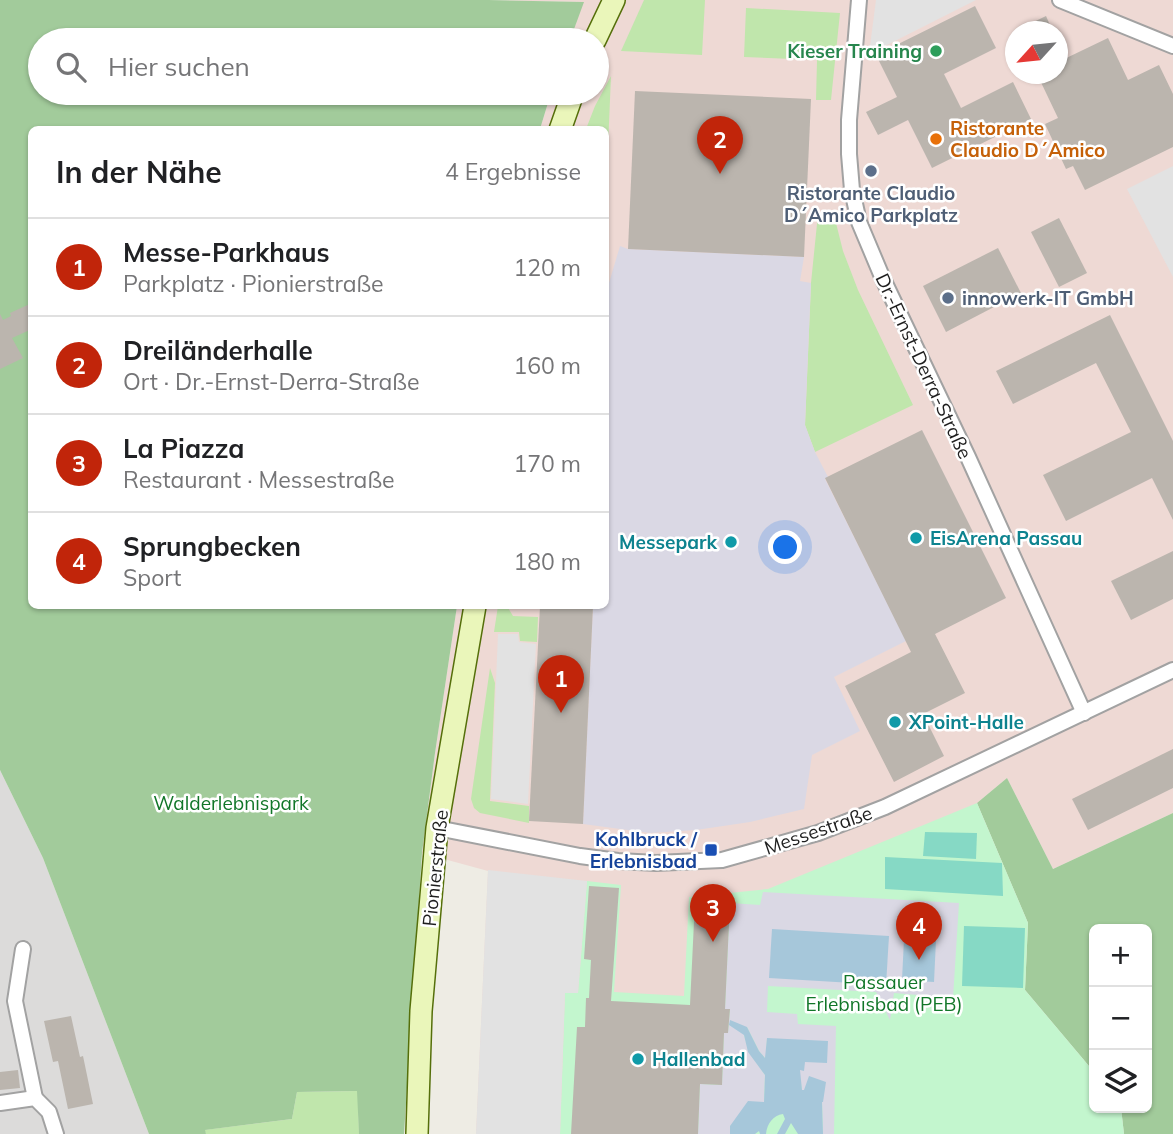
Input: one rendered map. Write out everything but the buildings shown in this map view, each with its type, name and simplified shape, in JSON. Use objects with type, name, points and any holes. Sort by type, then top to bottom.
[{"type":"main road","points":[[601,28],[614,0]]},
{"type":"main road","points":[[561,126],[569,105]]},
{"type":"main road","name":"Pionierstraße","points":[[417,1134],[421,1010],[437,828],[474,609]]},
{"type":"street","name":"Dr.-Ernst-Derra-Straße","points":[[859,0],[849,131],[852,190],[859,222],[1084,713]]},
{"type":"street","points":[[1060,0],[1173,46]]},
{"type":"street","name":"Messestraße","points":[[437,828],[618,861],[656,863],[722,860],[818,833],[886,807],[1173,670]]},
{"type":"street","points":[[23,949],[15,1001],[35,1098],[49,1112],[56,1134]]},
{"type":"street","points":[[0,1103],[35,1098]]},
{"type":"shaded area","points":[[488,0],[1173,0],[1173,813],[1053,869],[1007,778],[977,803],[1028,923],[1025,990],[1089,1066],[1089,1113],[1122,1113],[1124,1134],[476,1134],[488,871],[422,853],[457,609],[609,609],[609,126],[541,126],[547,105],[609,105],[609,28],[574,28],[583,2]]},
{"type":"shaded area","points":[[876,0],[976,0],[869,54]]},
{"type":"shaded area","points":[[1173,166],[1173,277],[1127,189]]},
{"type":"shaded area","name":"Messepark","points":[[620,246],[628,249],[804,257],[800,281],[811,283],[805,425],[828,477],[825,479],[906,641],[834,677],[860,731],[812,755],[804,809],[750,822],[696,830],[650,833],[583,824],[593,609],[609,609],[609,283]]},
{"type":"shaded area","points":[[498,634],[518,634],[519,642],[536,644],[528,804],[491,799]]},
{"type":"shaded area","points":[[0,770],[43,858],[149,1134],[0,1134]]},
{"type":"shaded area","points":[[488,870],[587,881],[578,993],[565,993],[560,1134],[476,1134]]},
{"type":"shaded area","points":[[763,892],[959,903],[953,998],[894,993],[890,1020],[876,992],[768,986],[767,1012],[797,1014],[798,1024],[836,1026],[834,1134],[823,1134],[822,1101],[802,1090],[799,1070],[767,1038],[766,1059],[747,1027],[744,1035],[749,1052],[765,1075],[764,1103],[730,1126],[730,1134],[698,1134],[700,1084],[722,1085],[724,1033],[728,1033],[730,1009],[725,1009],[730,903],[760,905]]},
{"type":"green space","name":"Walderlebnispark","points":[[0,0],[584,2],[574,28],[28,28],[28,105],[547,105],[541,126],[28,126],[28,609],[457,609],[422,853],[404,1134],[359,1134],[357,1091],[297,1092],[292,1119],[205,1130],[206,1134],[149,1134],[43,858],[0,770]]},
{"type":"green space","points":[[644,0],[705,0],[702,55],[621,51]]},
{"type":"green space","points":[[746,8],[840,13],[831,100],[816,100],[817,60],[744,57]]},
{"type":"green space","points":[[611,76],[609,126],[587,126],[596,105],[609,105]]},
{"type":"green space","points":[[818,214],[834,215],[843,251],[858,290],[913,405],[815,452],[805,425],[811,283]]},
{"type":"green space","points":[[498,609],[509,609],[513,616],[538,617],[537,642],[520,641],[519,632],[494,632]]},
{"type":"green space","points":[[490,668],[495,683],[490,801],[529,806],[529,823],[480,813],[474,808],[471,799]]},
{"type":"green space","points":[[1007,778],[1053,869],[1173,813],[1173,1134],[1124,1134],[1122,1113],[1152,1113],[1152,924],[1089,924],[1089,1066],[1025,990],[1028,923],[977,803]]},
{"type":"green space","name":"Passauer Erlebnisbad (PEB)","points":[[977,803],[1028,923],[1025,990],[1089,1066],[1089,1113],[1122,1113],[1124,1134],[560,1134],[565,993],[578,993],[587,881],[621,885],[614,992],[684,996],[689,897],[768,889]]},
{"type":"green space","points":[[925,832],[977,833],[976,859],[923,856]]},
{"type":"green space","points":[[885,857],[1002,863],[1003,896],[885,889]]},
{"type":"green space","points":[[964,926],[1025,928],[1023,988],[962,986]]},
{"type":"green space","points":[[358,1091],[359,1134],[206,1134],[204,1130],[292,1119],[297,1092]]},
{"type":"water","points":[[772,929],[889,936],[886,985],[769,978]]},
{"type":"water","points":[[904,939],[936,940],[934,982],[902,980]]},
{"type":"water","points":[[730,1020],[747,1027],[765,1058],[767,1038],[828,1041],[827,1063],[805,1062],[804,1071],[800,1070],[802,1090],[809,1076],[826,1082],[822,1102],[823,1134],[798,1134],[791,1123],[785,1134],[777,1134],[785,1119],[783,1114],[771,1121],[766,1134],[760,1134],[759,1131],[755,1134],[730,1134],[730,1126],[748,1101],[764,1102],[765,1075],[748,1052],[744,1035],[729,1025]]},
{"type":"place","name":"Kieser Training","points":[[936,51]]},
{"type":"place","name":"Ristorante Claudio D´Amico","points":[[936,139]]},
{"type":"place","name":"Ristorante Claudio D´Amico Parkplatz","points":[[871,171]]},
{"type":"place","name":"Dreiländerhalle","points":[[720,174]]},
{"type":"place","name":"innowerk-IT GmbH","points":[[948,298]]},
{"type":"place","name":"EisArena Passau","points":[[916,538]]},
{"type":"place","name":"Messepark","points":[[731,542]]},
{"type":"place","name":"Messe-Parkhaus","points":[[561,713]]},
{"type":"place","name":"XPoint-Halle","points":[[895,722]]},
{"type":"place","name":"Kohlbruck / Erlebnisbad","points":[[711,850]]},
{"type":"place","name":"La Piazza","points":[[713,942]]},
{"type":"place","name":"Sprungbecken","points":[[919,960]]},
{"type":"place","name":"Hallenbad","points":[[638,1059]]}]
